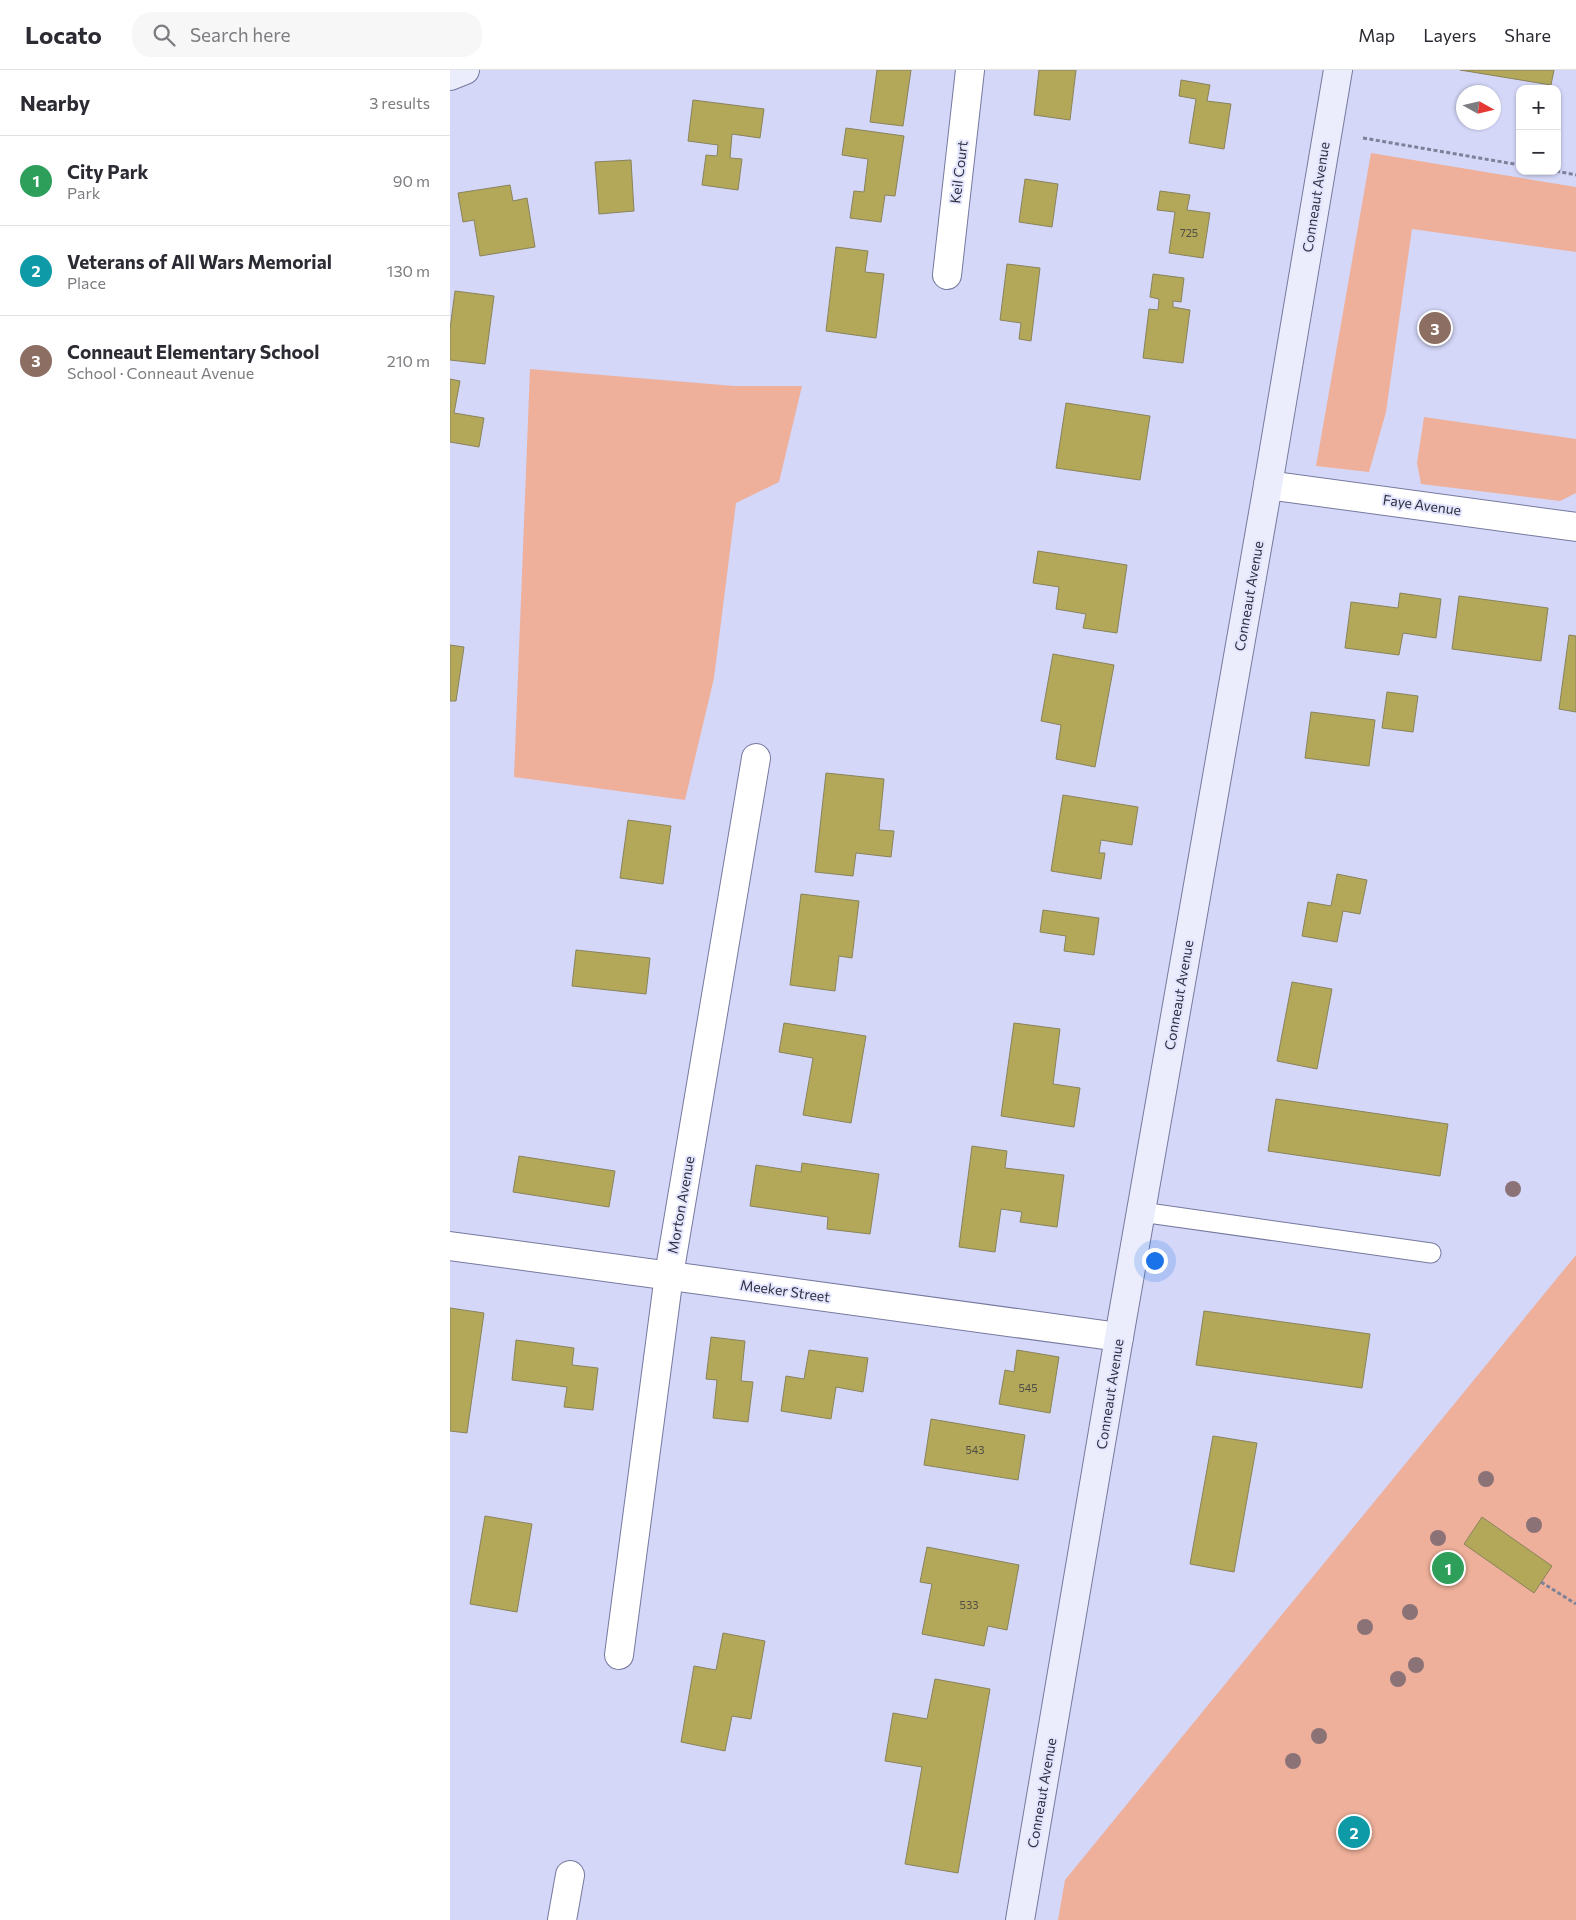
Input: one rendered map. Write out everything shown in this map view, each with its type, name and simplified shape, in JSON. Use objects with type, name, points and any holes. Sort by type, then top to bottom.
[{"type":"street","points":[[450,76],[465,70]]},
{"type":"street","name":"Keil Court","points":[[947,275],[970,70]]},
{"type":"street","name":"Conneaut Avenue","points":[[1020,1920],[1338,70]]},
{"type":"street","name":"Faye Avenue","points":[[1268,485],[1576,527]]},
{"type":"street","name":"Morton Avenue","points":[[619,1655],[669,1275],[756,758]]},
{"type":"street","name":"Meeker Street","points":[[450,1246],[1119,1337]]},
{"type":"street","points":[[562,1920],[570,1875]]},
{"type":"lane","points":[[1141,1212],[1432,1253]]},
{"type":"path","points":[[1363,138],[1516,164]]},
{"type":"path","points":[[1561,172],[1576,175]]},
{"type":"path","points":[[1541,1582],[1576,1604]]},
{"type":"shaded area","points":[[1371,153],[1576,187],[1576,252],[1412,229],[1386,412],[1369,472],[1316,466]]},
{"type":"shaded area","points":[[530,369],[734,386],[802,386],[779,482],[736,503],[714,678],[685,800],[514,777]]},
{"type":"shaded area","points":[[1424,417],[1576,439],[1576,493],[1560,501],[1421,484],[1417,463]]},
{"type":"shaded area","points":[[1576,1255],[1576,1920],[1058,1920],[1065,1880]]},
{"type":"building","points":[[877,70],[911,70],[903,126],[870,122]]},
{"type":"building","points":[[1039,70],[1076,70],[1070,120],[1034,115]]},
{"type":"building","points":[[1460,70],[1554,70],[1551,85]]},
{"type":"building","points":[[1181,80],[1210,85],[1207,101],[1231,104],[1224,149],[1189,143],[1196,99],[1179,96]]},
{"type":"building","points":[[693,100],[764,109],[760,138],[732,134],[730,158],[742,159],[738,190],[702,185],[706,155],[717,156],[718,145],[688,141]]},
{"type":"building","points":[[846,128],[904,136],[895,196],[885,195],[881,222],[850,218],[854,191],[864,192],[868,159],[842,155]]},
{"type":"building","points":[[631,160],[634,211],[599,214],[595,162]]},
{"type":"building","points":[[1025,179],[1058,184],[1052,227],[1019,222]]},
{"type":"building","points":[[510,185],[513,201],[527,198],[535,247],[480,256],[474,220],[463,222],[458,193]]},
{"type":"building","points":[[1160,191],[1190,195],[1187,210],[1210,213],[1203,258],[1169,253],[1175,212],[1157,210]]},
{"type":"building","points":[[836,247],[868,251],[865,272],[884,274],[876,338],[826,331]]},
{"type":"building","points":[[1007,264],[1040,268],[1031,341],[1019,339],[1021,323],[1000,320]]},
{"type":"building","points":[[1153,274],[1184,278],[1181,302],[1173,301],[1173,307],[1190,310],[1183,363],[1143,358],[1149,309],[1158,310],[1159,299],[1150,297]]},
{"type":"building","points":[[455,291],[494,296],[485,364],[450,360],[450,329]]},
{"type":"building","points":[[450,379],[460,381],[454,413],[484,418],[479,447],[450,442]]},
{"type":"building","points":[[1066,403],[1150,416],[1140,480],[1056,468]]},
{"type":"building","points":[[1038,551],[1127,565],[1117,633],[1083,628],[1086,614],[1056,609],[1059,587],[1033,583]]},
{"type":"building","points":[[1400,593],[1441,599],[1436,638],[1403,633],[1399,655],[1345,648],[1351,602],[1398,608]]},
{"type":"building","points":[[1459,596],[1548,608],[1541,661],[1452,649]]},
{"type":"building","points":[[1569,635],[1576,636],[1576,712],[1559,709]]},
{"type":"building","points":[[450,645],[464,647],[456,701],[450,701]]},
{"type":"building","points":[[1053,654],[1114,665],[1095,767],[1056,759],[1061,725],[1041,721]]},
{"type":"building","points":[[1387,692],[1418,696],[1413,732],[1382,728]]},
{"type":"building","points":[[1311,712],[1375,720],[1369,766],[1305,758]]},
{"type":"building","points":[[826,773],[884,779],[879,830],[894,831],[891,857],[856,853],[853,876],[815,872]]},
{"type":"building","points":[[1063,795],[1138,807],[1132,845],[1101,840],[1099,853],[1105,853],[1101,879],[1051,871]]},
{"type":"building","points":[[628,820],[671,826],[663,884],[620,878]]},
{"type":"building","points":[[1337,874],[1367,880],[1360,914],[1343,911],[1337,942],[1302,936],[1308,902],[1331,906]]},
{"type":"building","points":[[801,894],[859,901],[852,958],[839,956],[835,991],[790,985]]},
{"type":"building","points":[[1043,910],[1099,918],[1094,955],[1064,951],[1066,936],[1040,932]]},
{"type":"building","points":[[576,950],[650,958],[646,994],[572,986]]},
{"type":"building","points":[[1292,982],[1332,989],[1317,1069],[1277,1061]]},
{"type":"building","points":[[784,1023],[866,1036],[851,1123],[803,1115],[813,1058],[779,1052]]},
{"type":"building","points":[[1014,1023],[1060,1029],[1053,1084],[1080,1088],[1074,1127],[1001,1116]]},
{"type":"building","points":[[1276,1099],[1448,1124],[1440,1176],[1268,1151]]},
{"type":"building","points":[[972,1146],[1007,1151],[1005,1168],[1064,1175],[1057,1227],[1020,1222],[1022,1212],[1001,1209],[995,1252],[959,1247]]},
{"type":"building","points":[[519,1156],[615,1171],[609,1207],[513,1192]]},
{"type":"building","points":[[802,1163],[879,1174],[870,1234],[827,1229],[828,1217],[750,1206],[756,1165],[801,1172]]},
{"type":"building","points":[[450,1308],[484,1313],[467,1433],[450,1431]]},
{"type":"building","points":[[1204,1311],[1370,1334],[1362,1388],[1196,1365]]},
{"type":"building","points":[[711,1337],[745,1341],[741,1381],[753,1382],[748,1422],[713,1418],[717,1380],[706,1379]]},
{"type":"building","points":[[516,1340],[574,1348],[572,1365],[598,1368],[593,1410],[564,1407],[567,1387],[512,1380]]},
{"type":"building","points":[[809,1350],[868,1358],[863,1392],[836,1387],[831,1419],[781,1411],[786,1376],[804,1379]]},
{"type":"building","points":[[1017,1350],[1059,1357],[1050,1413],[999,1404],[1005,1370],[1014,1372]]},
{"type":"building","points":[[931,1419],[1025,1435],[1018,1480],[924,1465]]},
{"type":"building","points":[[1213,1436],[1257,1443],[1234,1572],[1190,1564]]},
{"type":"building","points":[[485,1516],[532,1524],[517,1612],[470,1604]]},
{"type":"building","points":[[1482,1517],[1552,1566],[1534,1593],[1464,1544]]},
{"type":"building","points":[[927,1547],[1019,1565],[1007,1630],[988,1626],[984,1646],[922,1634],[932,1584],[920,1582]]},
{"type":"building","points":[[723,1633],[765,1641],[751,1719],[732,1716],[725,1751],[681,1742],[694,1666],[716,1670]]},
{"type":"building","points":[[935,1679],[990,1689],[958,1873],[905,1864],[922,1767],[885,1761],[893,1713],[927,1719]]},
{"type":"place","name":"Conneaut Elementary School","points":[[1435,328]]},
{"type":"place","name":"City Park","points":[[1448,1568]]},
{"type":"place","name":"Veterans of All Wars Memorial","points":[[1354,1832]]}]
